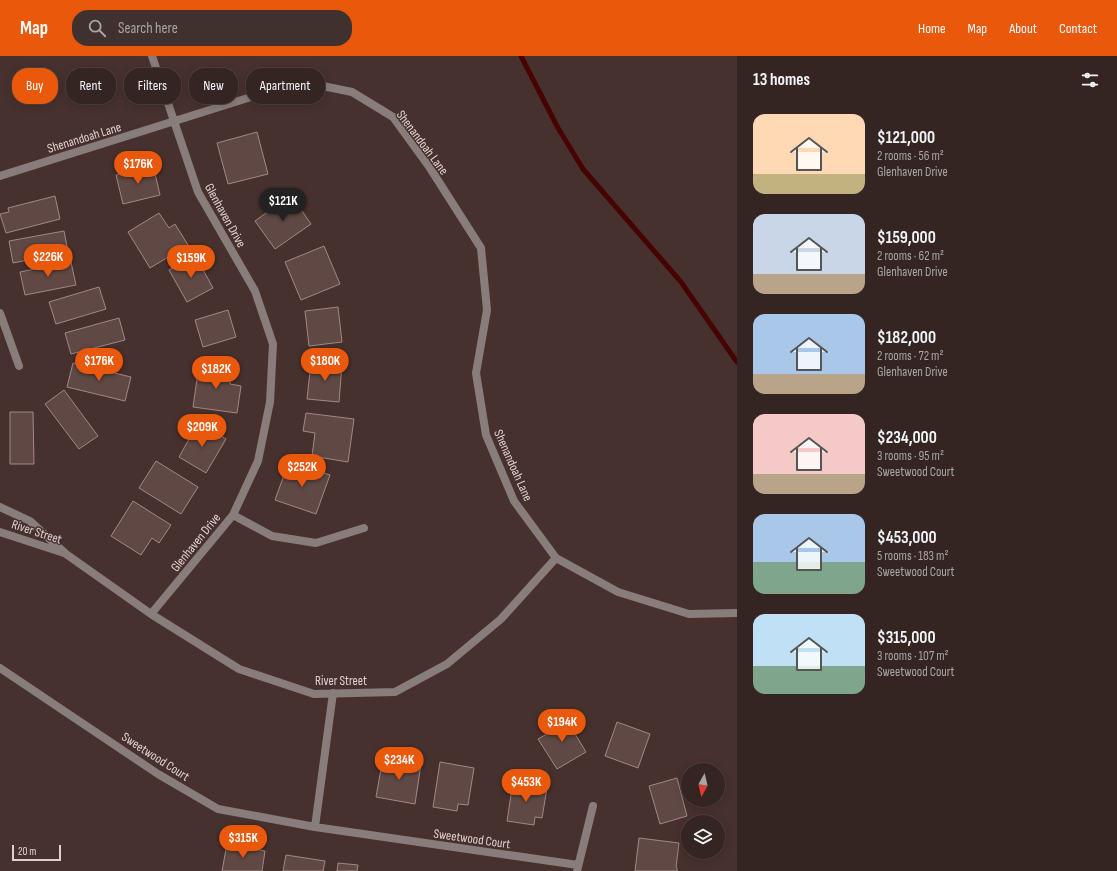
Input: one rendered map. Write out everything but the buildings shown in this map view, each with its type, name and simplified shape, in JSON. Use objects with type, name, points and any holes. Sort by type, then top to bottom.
[{"type":"street","name":"Glenhaven Drive","points":[[151,614],[232,514],[258,461],[270,402],[273,344],[255,291],[198,192],[152,56]]},
{"type":"street","name":"Shenandoah Lane","points":[[0,176],[251,97],[308,84],[352,92],[393,117],[430,168],[481,248],[487,310],[476,373],[486,435],[514,501],[556,558]]},
{"type":"street","points":[[0,314],[19,366]]},
{"type":"street","name":"River Street","points":[[0,507],[30,521],[66,554],[151,614],[238,669],[314,694],[395,692],[447,664],[501,619],[556,558]]},
{"type":"street","points":[[232,514],[272,536],[316,543],[364,528]]},
{"type":"street","name":"River Street","points":[[0,532],[66,554]]},
{"type":"street","points":[[556,558],[618,592],[689,614],[737,613]]},
{"type":"street","name":"Sweetwood Court","points":[[0,668],[158,774],[218,809],[315,827],[577,868]]},
{"type":"street","points":[[315,827],[333,693]]},
{"type":"street","points":[[577,868],[592,806]]},
{"type":"waterway","points":[[521,56],[558,128],[583,169],[681,282],[737,362]]}]
